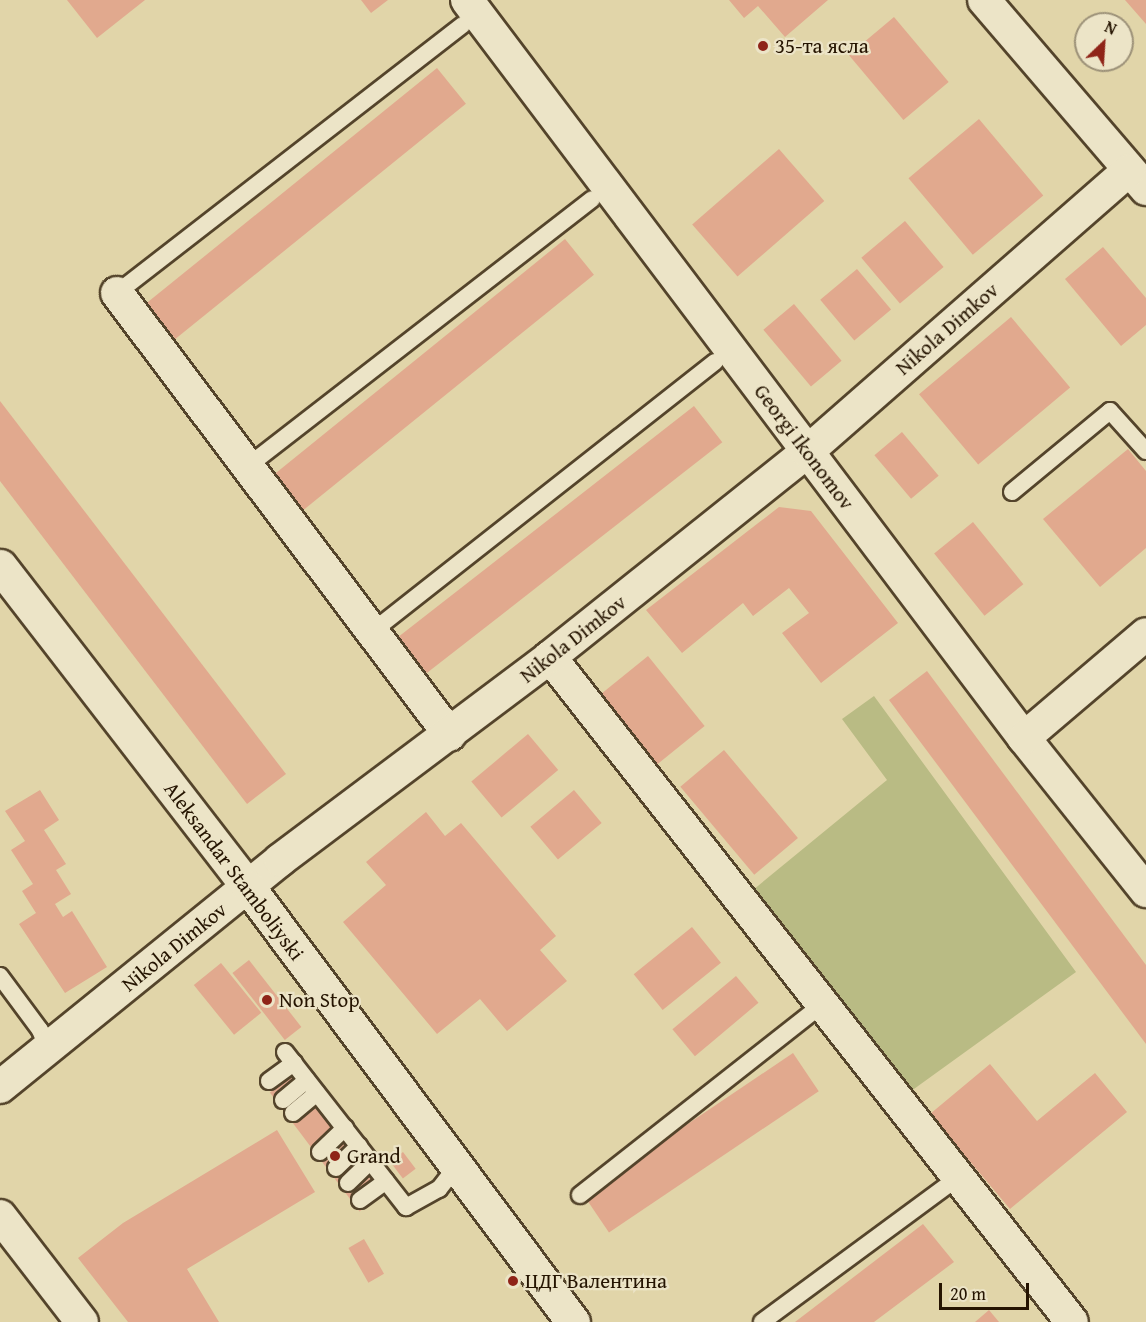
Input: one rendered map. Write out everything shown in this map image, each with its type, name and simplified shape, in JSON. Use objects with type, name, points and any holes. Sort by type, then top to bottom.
[{"type":"street","points":[[984,0],[1137,179]]},
{"type":"street","name":"Georgi Ikonomov","points":[[464,13],[807,452],[1024,738],[1146,891]]},
{"type":"street","name":"Nikola Dimkov","points":[[0,1087],[248,887],[450,735],[807,452],[1137,179]]},
{"type":"street","points":[[117,293],[450,735]]},
{"type":"street","name":"Aleksandar Stamboliyski","points":[[0,566],[248,887],[573,1322]]},
{"type":"street","points":[[1024,738],[1146,634]]},
{"type":"street","points":[[550,657],[1072,1322]]},
{"type":"street","points":[[0,1216],[82,1322]]},
{"type":"lane","points":[[117,293],[464,13]]},
{"type":"lane","points":[[248,466],[592,199]]},
{"type":"lane","points":[[373,631],[715,362]]},
{"type":"lane","points":[[1012,492],[1110,411],[1146,451]]},
{"type":"lane","points":[[0,976],[40,1030],[48,1049]]},
{"type":"lane","points":[[580,1195],[823,1004]]},
{"type":"lane","points":[[268,1081],[289,1058],[406,1207],[439,1189],[456,1167]]},
{"type":"lane","points":[[283,1100],[312,1087]]},
{"type":"lane","points":[[293,1113],[312,1087]]},
{"type":"lane","points":[[320,1152],[345,1128]]},
{"type":"lane","points":[[336,1168],[359,1146]]},
{"type":"lane","points":[[348,1183],[371,1161]]},
{"type":"lane","points":[[762,1322],[959,1177]]},
{"type":"lane","points":[[360,1200],[386,1181]]},
{"type":"green space","points":[[874,696],[1076,972],[907,1094],[753,890],[887,780],[842,719]]},
{"type":"building","points":[[67,0],[145,0],[97,38]]},
{"type":"building","points":[[361,0],[388,0],[371,13]]},
{"type":"building","points":[[729,0],[828,0],[785,37],[758,6],[744,18]]},
{"type":"building","points":[[1125,0],[1146,0],[1146,24]]},
{"type":"building","points":[[894,17],[949,82],[903,120],[849,55]]},
{"type":"building","points":[[437,68],[466,104],[175,339],[146,303]]},
{"type":"building","points":[[979,119],[1043,196],[973,255],[909,178]]},
{"type":"building","points":[[779,149],[824,201],[737,277],[692,224]]},
{"type":"building","points":[[905,221],[944,267],[900,304],[861,258]]},
{"type":"building","points":[[565,239],[594,275],[303,510],[274,474]]},
{"type":"building","points":[[1103,247],[1146,298],[1146,325],[1121,346],[1065,279]]},
{"type":"building","points":[[857,269],[891,310],[854,340],[820,300]]},
{"type":"building","points":[[794,304],[842,361],[811,386],[763,330]]},
{"type":"building","points":[[1011,317],[1070,387],[978,465],[919,394]]},
{"type":"building","points":[[0,401],[286,774],[247,804],[0,481]]},
{"type":"building","points":[[694,406],[722,442],[427,673],[398,637]]},
{"type":"building","points":[[902,432],[939,476],[911,499],[874,455]]},
{"type":"building","points":[[1128,449],[1146,471],[1146,548],[1100,587],[1043,519]]},
{"type":"building","points":[[779,507],[811,511],[898,623],[821,683],[782,633],[809,613],[789,588],[753,616],[743,603],[682,653],[646,610]]},
{"type":"building","points":[[973,522],[1023,584],[984,616],[934,553]]},
{"type":"building","points":[[648,656],[705,726],[655,766],[598,696]]},
{"type":"building","points":[[927,671],[1146,965],[1146,1044],[889,700]]},
{"type":"building","points":[[528,734],[558,770],[502,818],[471,782]]},
{"type":"building","points":[[724,750],[798,838],[754,875],[680,787]]},
{"type":"building","points":[[40,790],[59,820],[44,830],[66,864],[56,870],[71,894],[55,904],[63,917],[72,911],[107,967],[65,993],[19,924],[36,913],[22,891],[33,884],[11,850],[25,841],[5,811]]},
{"type":"building","points":[[574,790],[602,823],[558,860],[530,827]]},
{"type":"building","points":[[426,812],[445,836],[461,823],[556,936],[540,950],[567,981],[507,1031],[480,999],[437,1034],[343,922],[386,885],[366,862]]},
{"type":"building","points":[[692,927],[721,963],[663,1010],[634,974]]},
{"type":"building","name":"Non Stop","points":[[249,960],[301,1027],[285,1040],[232,973]]},
{"type":"building","points":[[221,963],[261,1013],[234,1035],[194,985]]},
{"type":"building","points":[[736,976],[758,1003],[695,1056],[672,1029]]},
{"type":"building","points":[[793,1053],[819,1091],[609,1233],[583,1194]]},
{"type":"building","points":[[990,1064],[1037,1121],[1095,1073],[1127,1112],[1010,1209],[930,1114]]},
{"type":"building","name":"Grand","points":[[293,1075],[383,1194],[360,1211],[270,1092]]},
{"type":"building","points":[[277,1130],[315,1192],[187,1269],[219,1322],[128,1322],[78,1258],[123,1223]]},
{"type":"building","points":[[403,1152],[416,1169],[403,1178],[390,1162]]},
{"type":"building","points":[[923,1224],[954,1262],[874,1322],[795,1322]]},
{"type":"building","points":[[364,1239],[384,1274],[368,1283],[348,1248]]},
{"type":"building","points":[[989,1310],[999,1322],[975,1322]]},
{"type":"place","name":"35-та ясла","points":[[763,46]]},
{"type":"place","name":"Non Stop","points":[[267,1000]]},
{"type":"place","name":"Grand","points":[[335,1156]]},
{"type":"place","name":"ЦДГ Валентина","points":[[513,1281]]}]
